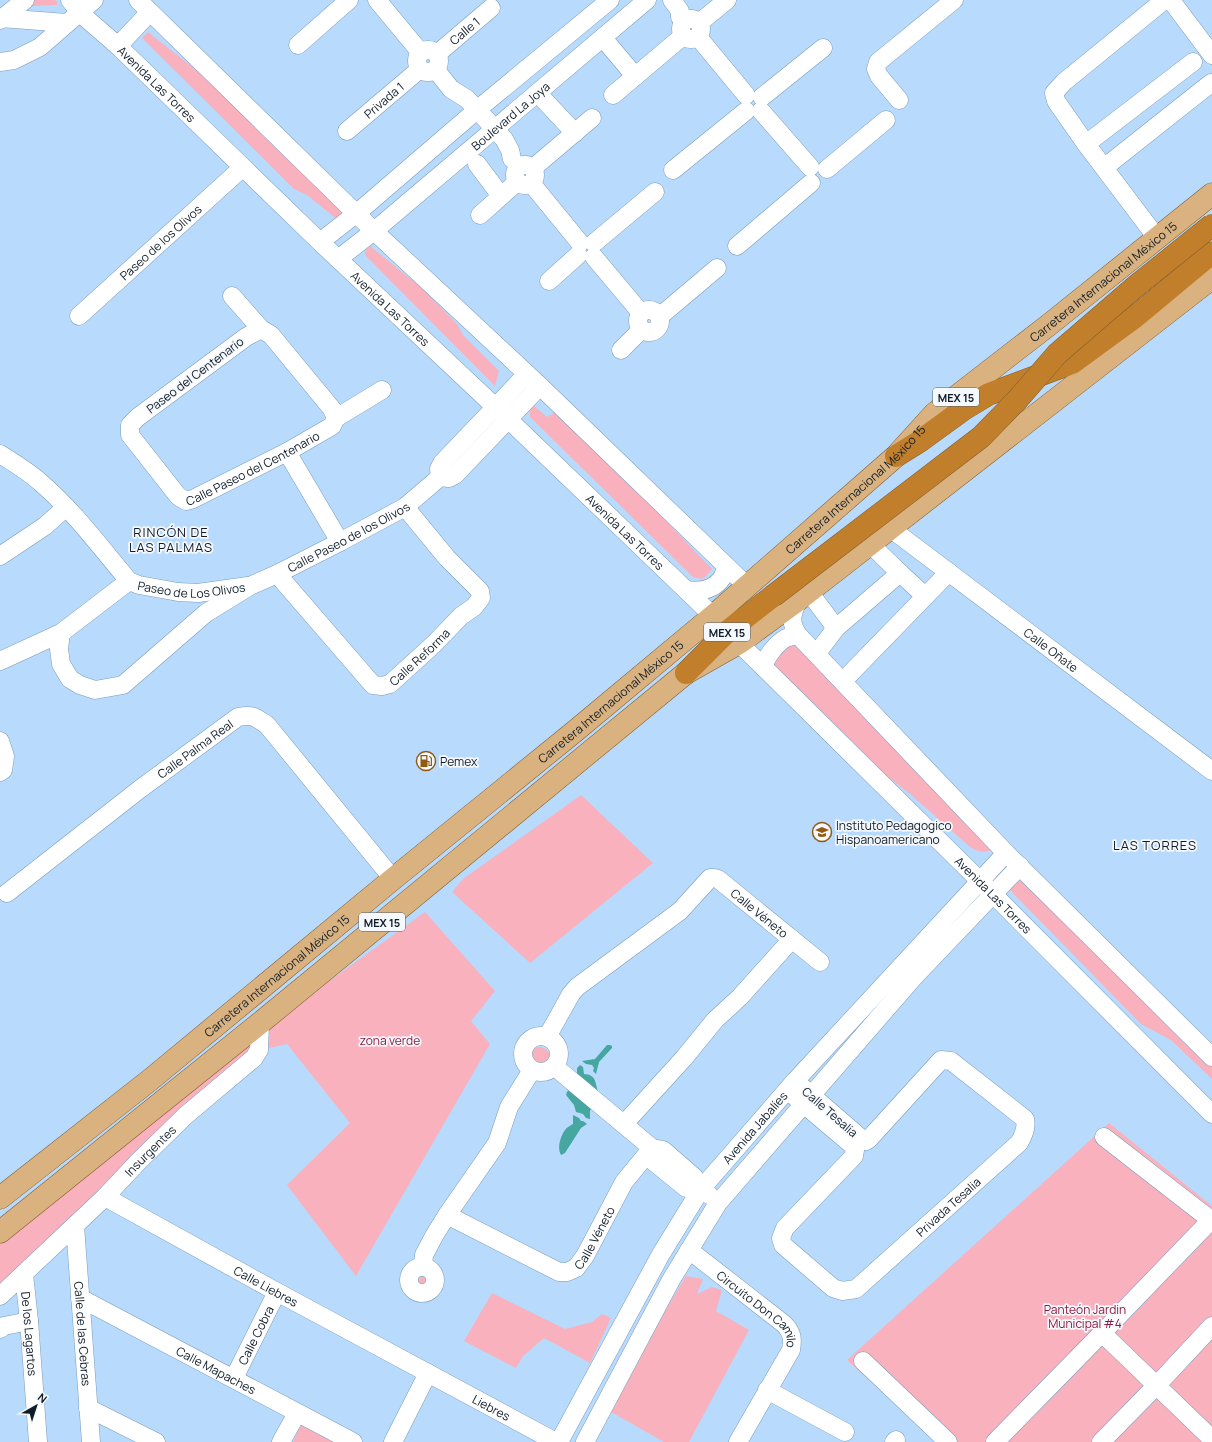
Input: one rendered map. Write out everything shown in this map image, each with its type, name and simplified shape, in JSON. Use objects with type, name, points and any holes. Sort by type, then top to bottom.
[{"type":"highway","name":"MEX 15","points":[[686,673],[728,631],[981,437],[999,420],[1057,354],[1131,290],[1212,224]]},
{"type":"highway","points":[[896,456],[920,441],[964,409],[990,394],[1072,363],[1135,317],[1212,253]]},
{"type":"main road","name":"Carretera Internacional México 15","points":[[0,1198],[150,1080],[713,616],[896,456],[935,413],[1050,324],[1212,194]]},
{"type":"main road","name":"MEX 15","points":[[803,596],[1212,278]]},
{"type":"main road","name":"Carretera Internacional México 15","points":[[0,1232],[260,1023],[686,673],[739,644],[803,596]]},
{"type":"street","points":[[1,19],[25,0]]},
{"type":"street","points":[[0,62],[14,60],[40,47],[72,12],[94,0]]},
{"type":"street","points":[[298,45],[349,0]]},
{"type":"street","points":[[377,0],[452,89],[454,98],[472,114],[489,134],[494,149],[522,172],[587,250],[641,321],[646,332],[653,332],[658,328],[660,323],[659,316],[717,268]]},
{"type":"street","points":[[320,242],[357,214],[472,114],[610,0]]},
{"type":"street","points":[[662,0],[675,15],[689,27],[754,104],[816,173]]},
{"type":"street","points":[[672,0],[689,27]]},
{"type":"street","points":[[613,95],[689,27],[727,0]]},
{"type":"street","points":[[899,100],[879,76],[876,69],[878,62],[954,0]]},
{"type":"street","points":[[1157,238],[1105,167],[1086,144],[1056,101],[1054,93],[1064,82],[1162,2],[1168,0],[1173,3],[1212,55]]},
{"type":"street","name":"Boulevard La Joya","points":[[374,231],[489,134],[638,3]]},
{"type":"street","points":[[118,46],[144,6],[374,231],[540,386],[747,586]]},
{"type":"street","name":"Calle 1","points":[[428,61],[492,8]]},
{"type":"street","points":[[1,19],[72,12]]},
{"type":"street","name":"Avenida Las Torres","points":[[72,12],[118,46],[242,168],[713,616]]},
{"type":"street","points":[[608,44],[635,76]]},
{"type":"street","points":[[673,170],[823,48]]},
{"type":"street","name":"Privada 1","points":[[347,131],[428,61]]},
{"type":"street","points":[[1086,144],[1193,62]]},
{"type":"street","points":[[1105,167],[1211,83]]},
{"type":"street","points":[[544,100],[575,133]]},
{"type":"street","points":[[480,215],[501,196],[522,172],[575,133],[592,118]]},
{"type":"street","points":[[737,246],[816,173],[886,120]]},
{"type":"street","points":[[477,164],[501,196]]},
{"type":"street","name":"Paseo de los Olivos","points":[[80,316],[242,168]]},
{"type":"street","points":[[549,281],[655,192]]},
{"type":"street","points":[[338,259],[374,231]]},
{"type":"street","points":[[232,296],[262,329],[271,335],[332,408],[336,418]]},
{"type":"street","points":[[621,350],[641,321]]},
{"type":"street","name":"Paseo del Centenario","points":[[130,425],[138,417],[240,342],[262,329]]},
{"type":"street","points":[[501,413],[527,374]]},
{"type":"street","name":"Calle Paseo de los Olivos","points":[[250,586],[340,542],[405,507],[440,477],[439,469],[442,463],[501,413],[540,386]]},
{"type":"street","name":"Calle Paseo del Centenario","points":[[130,425],[130,436],[178,496],[186,501],[193,500],[287,452],[332,426],[336,418],[382,390]]},
{"type":"street","points":[[287,452],[340,542]]},
{"type":"street","points":[[0,454],[25,470],[66,507],[129,581]]},
{"type":"street","points":[[0,556],[45,526],[66,507]]},
{"type":"street","name":"Calle Reforma","points":[[276,574],[373,685],[382,686],[390,684],[461,616],[474,607],[481,598],[480,591],[447,558],[405,507]]},
{"type":"street","name":"Calle Oñate","points":[[890,528],[1212,771]]},
{"type":"street","points":[[870,544],[925,596]]},
{"type":"street","points":[[686,590],[701,592],[712,587],[721,578],[726,566]]},
{"type":"street","points":[[844,681],[949,572]]},
{"type":"street","points":[[817,653],[836,628],[900,573]]},
{"type":"street","name":"Paseo de Los Olivos","points":[[0,661],[61,633],[129,581],[178,592],[198,593],[224,588],[250,586]]},
{"type":"street","name":"Paseo de Los Olivos","points":[[61,633],[59,649],[61,664],[70,679],[80,685],[95,690],[123,685],[206,613],[250,586]]},
{"type":"street","points":[[198,593],[207,602],[206,613]]},
{"type":"street","points":[[836,628],[803,596],[792,617],[794,628],[798,635],[844,681],[1006,853],[1212,1057]]},
{"type":"street","points":[[764,668],[766,660],[780,642],[786,638],[798,635]]},
{"type":"street","name":"Avenida Las Torres","points":[[739,644],[1212,1114]]},
{"type":"street","name":"Calle Palma Real","points":[[7,894],[178,760],[238,717],[248,715],[267,725],[394,879]]},
{"type":"street","points":[[0,741],[6,756],[1,771]]},
{"type":"street","name":"Avenida Jabalíes","points":[[585,1442],[671,1280],[718,1203],[912,978],[986,888],[1006,853]]},
{"type":"street","name":"Avenida Jabalíes","points":[[559,1442],[665,1248],[700,1188],[907,959],[986,888],[1020,866]]},
{"type":"street","name":"Calle Véneto","points":[[547,1037],[571,994],[578,987],[680,911],[710,878],[718,880],[792,939],[740,997],[715,1020],[684,1058],[624,1124]]},
{"type":"street","points":[[792,939],[820,962]]},
{"type":"street","name":"Insurgentes","points":[[0,1296],[105,1197],[185,1116],[254,1058],[259,1050],[260,1023]]},
{"type":"street","points":[[560,1072],[558,1062],[560,1056],[559,1050],[557,1044],[552,1039],[547,1037],[535,1037],[526,1044],[523,1056],[524,1062],[532,1070],[537,1072],[560,1072],[653,1149],[663,1150],[679,1163],[694,1177],[700,1188],[718,1203]]},
{"type":"street","name":"Privada Tesalia","points":[[941,1060],[951,1061],[1025,1119],[1026,1124],[1024,1136],[1019,1143],[856,1289],[842,1291],[833,1288],[794,1255],[783,1245],[781,1238],[785,1228],[854,1156],[861,1146],[941,1060]]},
{"type":"street","points":[[423,1267],[424,1255],[447,1215],[497,1143],[509,1107],[532,1070]]},
{"type":"street","name":"Calle Tesalia","points":[[791,1086],[807,1100],[863,1140],[861,1146]]},
{"type":"street","points":[[995,1442],[1211,1220],[1104,1137]]},
{"type":"street","name":"Calle Véneto","points":[[447,1215],[559,1272],[567,1272],[576,1268],[585,1256],[624,1182],[653,1149]]},
{"type":"street","name":"Calle Liebres","points":[[105,1197],[428,1373]]},
{"type":"street","name":"Calle de las Cebras","points":[[75,1226],[91,1442]]},
{"type":"street","name":"Circuito Don Camilo","points":[[689,1250],[784,1324],[789,1329],[793,1338],[791,1350],[738,1442]]},
{"type":"street","points":[[653,1271],[671,1280]]},
{"type":"street","name":"De los Lagartos","points":[[24,1274],[38,1442]]},
{"type":"street","name":"Calle Cobra","points":[[234,1378],[277,1292]]},
{"type":"street","name":"Calle Mapaches","points":[[80,1298],[353,1442]]},
{"type":"street","points":[[0,1330],[4,1326],[29,1321]]},
{"type":"street","points":[[1100,1442],[1156,1386],[1212,1326]]},
{"type":"street","points":[[1102,1333],[1212,1439]]},
{"type":"street","points":[[863,1361],[948,1442]]},
{"type":"street","points":[[393,1442],[428,1373]]},
{"type":"street","name":"Liebres","points":[[428,1373],[556,1442]]},
{"type":"street","points":[[767,1390],[845,1432]]},
{"type":"street","points":[[88,1408],[156,1442]]},
{"type":"street","points":[[281,1442],[297,1413]]},
{"type":"green space","points":[[32,0],[55,0],[57,5],[32,6],[29,3]]},
{"type":"green space","points":[[148,32],[205,77],[343,212],[338,220],[307,195],[294,189],[142,38]]},
{"type":"green space","points":[[370,246],[423,289],[457,324],[463,335],[499,371],[495,386],[365,255],[365,251]]},
{"type":"green space","points":[[534,406],[547,417],[555,412],[662,517],[712,569],[705,577],[701,579],[693,577],[530,417],[530,410]]},
{"type":"green space","points":[[794,645],[817,653],[992,850],[981,852],[970,847],[909,793],[888,777],[774,666],[781,652]]},
{"type":"green space","points":[[581,795],[653,863],[530,963],[452,892],[463,879]]},
{"type":"green space","points":[[1017,876],[1212,1051],[1212,1079],[1171,1040],[1141,1024],[1007,887]]},
{"type":"green space","name":"zona verde","points":[[425,912],[495,991],[471,1021],[490,1044],[356,1276],[287,1185],[350,1123],[287,1044],[259,1050],[0,1290],[0,1242],[264,1028]]},
{"type":"green space","points":[[539,1047],[547,1050],[550,1058],[547,1066],[539,1069],[531,1066],[528,1058],[531,1050]]},
{"type":"green space","name":"Panteón Jardin Municipal #4","points":[[1109,1123],[1212,1206],[1212,1442],[937,1442],[847,1360]]},
{"type":"green space","points":[[422,1276],[428,1276],[432,1280],[432,1286],[428,1290],[422,1290],[418,1286],[418,1280]]},
{"type":"green space","points":[[686,1276],[703,1279],[697,1294],[712,1287],[722,1290],[716,1311],[749,1330],[689,1442],[664,1442],[611,1412],[668,1306]]},
{"type":"green space","points":[[492,1293],[565,1329],[592,1322],[602,1314],[611,1318],[590,1363],[544,1338],[523,1356],[516,1368],[464,1341]]},
{"type":"green space","points":[[302,1423],[337,1442],[293,1442]]},
{"type":"shaded area","points":[[607,1045],[612,1046],[612,1048],[599,1062],[596,1074],[593,1071],[594,1068],[592,1065],[586,1064],[582,1061],[595,1059]]},
{"type":"shaded area","points":[[580,1065],[583,1067],[584,1074],[593,1077],[598,1092],[590,1111],[590,1119],[586,1118],[583,1114],[576,1112],[574,1105],[566,1095],[577,1077],[577,1068]]},
{"type":"shaded area","points":[[573,1115],[587,1124],[581,1128],[565,1153],[561,1155],[559,1149],[560,1139],[566,1129],[573,1124]]},
{"type":"place","name":"Pemex","points":[[426,761]]},
{"type":"place","name":"Instituto Pedagogico Hispanoamericano","points":[[822,832]]},
{"type":"district","name":"RINCÓN DE LAS PALMAS","points":[[171,540]]},
{"type":"district","name":"LAS TORRES","points":[[1155,845]]}]
